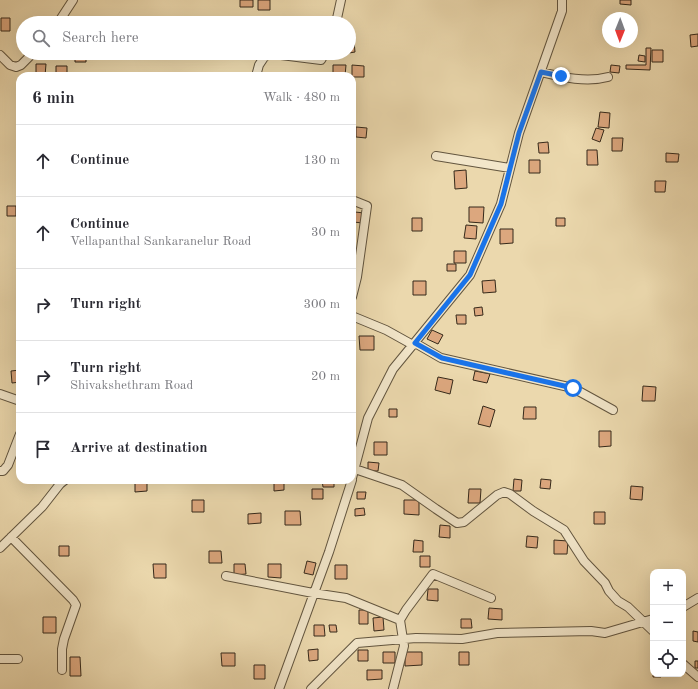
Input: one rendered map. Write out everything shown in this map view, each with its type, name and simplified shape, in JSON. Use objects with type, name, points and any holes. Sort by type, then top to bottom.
[{"type":"street","points":[[63,16],[73,0]]},
{"type":"street","points":[[338,16],[341,0]]},
{"type":"street","points":[[356,461],[368,418],[393,369],[470,275],[501,204],[519,133],[562,10],[562,0]]},
{"type":"street","points":[[0,55],[10,65],[16,67],[22,65],[27,60]]},
{"type":"street","points":[[257,72],[262,60]]},
{"type":"street","points":[[541,72],[583,79],[600,80],[608,77]]},
{"type":"street","points":[[436,156],[510,168]]},
{"type":"street","points":[[356,202],[367,206],[356,277]]},
{"type":"street","points":[[356,318],[386,330],[442,358],[573,388],[613,410]]},
{"type":"street","points":[[0,394],[16,400]]},
{"type":"street","points":[[0,471],[8,466],[16,445]]},
{"type":"street","points":[[356,469],[402,485],[457,523],[464,522],[497,494],[504,492],[510,494],[533,511],[564,530],[584,561],[605,583],[609,591],[618,601],[628,607],[650,628]]},
{"type":"street","points":[[0,548],[42,507],[60,484]]},
{"type":"street","points":[[279,689],[329,552],[350,484]]},
{"type":"street","points":[[11,538],[73,600],[76,605],[64,639],[62,649],[62,670]]},
{"type":"street","points":[[393,689],[404,646],[400,620],[432,574],[492,598]]},
{"type":"street","points":[[226,576],[346,598],[400,620]]},
{"type":"street","points":[[686,605],[698,598]]},
{"type":"street","points":[[311,689],[357,643],[416,638],[462,639],[497,633],[591,631],[605,633],[650,620]]},
{"type":"street","points":[[0,659],[18,659]]},
{"type":"street","points":[[686,667],[698,677]]},
{"type":"building","points":[[240,0],[253,0],[253,7],[240,7]]},
{"type":"building","points":[[258,0],[270,0],[270,10],[258,10]]},
{"type":"building","points":[[620,0],[631,0],[631,5],[620,4]]},
{"type":"building","points":[[1,18],[10,18],[10,31],[1,31]]},
{"type":"building","points":[[698,34],[698,46],[691,47],[690,35]]},
{"type":"building","points":[[646,48],[651,48],[650,70],[626,69],[626,65],[646,65]]},
{"type":"building","points":[[652,50],[663,50],[663,62],[652,62]]},
{"type":"building","points":[[639,55],[645,56],[645,62],[638,61]]},
{"type":"building","points":[[75,60],[86,60],[86,62],[75,62]]},
{"type":"building","points":[[36,64],[46,64],[45,72],[36,72]]},
{"type":"building","points":[[333,65],[346,65],[345,72],[333,72]]},
{"type":"building","points":[[352,65],[364,66],[364,77],[356,77],[356,72],[352,72]]},
{"type":"building","points":[[611,65],[620,66],[619,73],[610,72]]},
{"type":"building","points":[[56,66],[67,66],[67,72],[56,72]]},
{"type":"building","points":[[600,112],[610,113],[609,128],[598,127]]},
{"type":"building","points":[[356,127],[367,128],[366,138],[356,137]]},
{"type":"building","points":[[596,128],[604,130],[600,142],[592,139]]},
{"type":"building","points":[[612,138],[623,138],[622,151],[612,151]]},
{"type":"building","points":[[548,142],[549,153],[539,153],[538,143]]},
{"type":"building","points":[[587,150],[597,150],[598,165],[587,165]]},
{"type":"building","points":[[666,153],[679,154],[678,162],[666,162]]},
{"type":"building","points":[[529,160],[540,160],[540,173],[529,173]]},
{"type":"building","points":[[466,170],[467,188],[455,189],[454,171]]},
{"type":"building","points":[[655,181],[666,181],[665,192],[655,192]]},
{"type":"building","points":[[7,206],[16,206],[16,216],[7,216]]},
{"type":"building","points":[[469,207],[484,207],[483,223],[469,222]]},
{"type":"building","points":[[356,212],[364,213],[362,223],[356,222]]},
{"type":"building","points":[[412,218],[422,218],[422,231],[412,231]]},
{"type":"building","points":[[556,218],[565,218],[565,226],[556,226]]},
{"type":"building","points":[[466,225],[477,226],[476,239],[464,238]]},
{"type":"building","points":[[500,229],[513,229],[513,243],[500,244]]},
{"type":"building","points":[[454,251],[466,251],[466,263],[454,263]]},
{"type":"building","points":[[447,264],[456,264],[456,271],[447,271]]},
{"type":"building","points":[[495,280],[496,292],[483,293],[482,281]]},
{"type":"building","points":[[413,281],[426,281],[426,295],[413,295]]},
{"type":"building","points":[[482,307],[483,315],[475,316],[474,308]]},
{"type":"building","points":[[456,315],[466,315],[466,324],[457,324]]},
{"type":"building","points":[[432,330],[443,335],[438,344],[427,339]]},
{"type":"building","points":[[359,336],[374,336],[374,350],[360,350]]},
{"type":"building","points":[[16,370],[16,382],[12,383],[11,371]]},
{"type":"building","points":[[475,371],[490,374],[487,383],[473,380]]},
{"type":"building","points":[[438,377],[453,380],[450,394],[435,390]]},
{"type":"building","points":[[643,386],[656,387],[655,401],[642,401]]},
{"type":"building","points":[[483,406],[495,410],[490,427],[478,424]]},
{"type":"building","points":[[524,407],[536,407],[536,419],[523,419]]},
{"type":"building","points":[[389,409],[397,409],[397,417],[389,417]]},
{"type":"building","points":[[599,431],[611,431],[611,446],[599,447]]},
{"type":"building","points":[[374,442],[387,442],[387,455],[374,455]]},
{"type":"building","points":[[368,462],[379,463],[378,471],[368,471]]},
{"type":"building","points":[[514,479],[522,480],[521,491],[513,491]]},
{"type":"building","points":[[541,479],[551,480],[550,489],[540,488]]},
{"type":"building","points":[[135,484],[147,484],[147,491],[135,492]]},
{"type":"building","points":[[274,484],[284,484],[284,490],[274,491]]},
{"type":"building","points":[[323,484],[334,484],[334,487],[323,487]]},
{"type":"building","points":[[631,486],[643,487],[642,500],[630,499]]},
{"type":"building","points":[[312,489],[323,489],[323,499],[312,499]]},
{"type":"building","points":[[469,489],[481,489],[480,503],[468,503]]},
{"type":"building","points":[[357,492],[366,492],[365,499],[357,499]]},
{"type":"building","points":[[192,500],[204,500],[204,512],[192,512]]},
{"type":"building","points":[[404,500],[419,500],[419,515],[404,514]]},
{"type":"building","points":[[364,508],[365,515],[355,516],[355,509]]},
{"type":"building","points":[[285,511],[300,511],[301,525],[285,525]]},
{"type":"building","points":[[594,512],[605,512],[605,524],[594,524]]},
{"type":"building","points":[[261,513],[261,523],[248,524],[248,514]]},
{"type":"building","points":[[440,525],[450,526],[450,538],[439,537]]},
{"type":"building","points":[[527,536],[538,537],[537,548],[526,547]]},
{"type":"building","points":[[414,540],[423,541],[423,552],[413,552]]},
{"type":"building","points":[[554,540],[568,541],[567,554],[554,554]]},
{"type":"building","points":[[59,546],[69,546],[69,556],[59,556]]},
{"type":"building","points":[[209,551],[221,551],[222,563],[209,563]]},
{"type":"building","points":[[420,556],[430,556],[430,567],[420,567]]},
{"type":"building","points":[[307,561],[316,563],[313,575],[304,573]]},
{"type":"building","points":[[153,564],[166,564],[166,578],[154,578]]},
{"type":"building","points":[[234,564],[245,564],[246,574],[234,575]]},
{"type":"building","points":[[268,564],[281,564],[281,578],[268,577]]},
{"type":"building","points":[[335,565],[347,565],[347,579],[335,579]]},
{"type":"building","points":[[428,589],[438,589],[438,601],[427,600]]},
{"type":"building","points":[[489,608],[502,609],[502,620],[488,619]]},
{"type":"building","points":[[359,610],[368,610],[368,624],[359,624]]},
{"type":"building","points":[[43,617],[56,617],[56,633],[43,633]]},
{"type":"building","points":[[383,617],[384,630],[374,631],[373,618]]},
{"type":"building","points":[[461,619],[471,619],[472,628],[461,628]]},
{"type":"building","points":[[314,625],[324,625],[325,636],[314,636]]},
{"type":"building","points":[[329,625],[336,625],[337,632],[330,632]]},
{"type":"building","points":[[693,631],[698,632],[698,642],[693,641]]},
{"type":"building","points":[[318,649],[318,660],[309,661],[308,650]]},
{"type":"building","points":[[358,650],[368,650],[368,661],[358,661]]},
{"type":"building","points":[[383,652],[395,652],[395,663],[383,663]]},
{"type":"building","points":[[405,652],[422,652],[422,665],[405,666]]},
{"type":"building","points":[[459,652],[469,652],[469,665],[459,665]]},
{"type":"building","points":[[221,653],[235,653],[235,666],[222,666]]},
{"type":"building","points":[[70,657],[80,657],[81,676],[70,676]]},
{"type":"building","points":[[695,661],[698,661],[698,668],[695,668]]},
{"type":"building","points":[[254,665],[265,665],[265,679],[254,679]]},
{"type":"building","points":[[367,670],[382,670],[382,679],[367,680]]},
{"type":"route","points":[[561,76],[541,72],[519,133],[501,204],[470,275],[415,343],[442,358],[573,388]]}]
